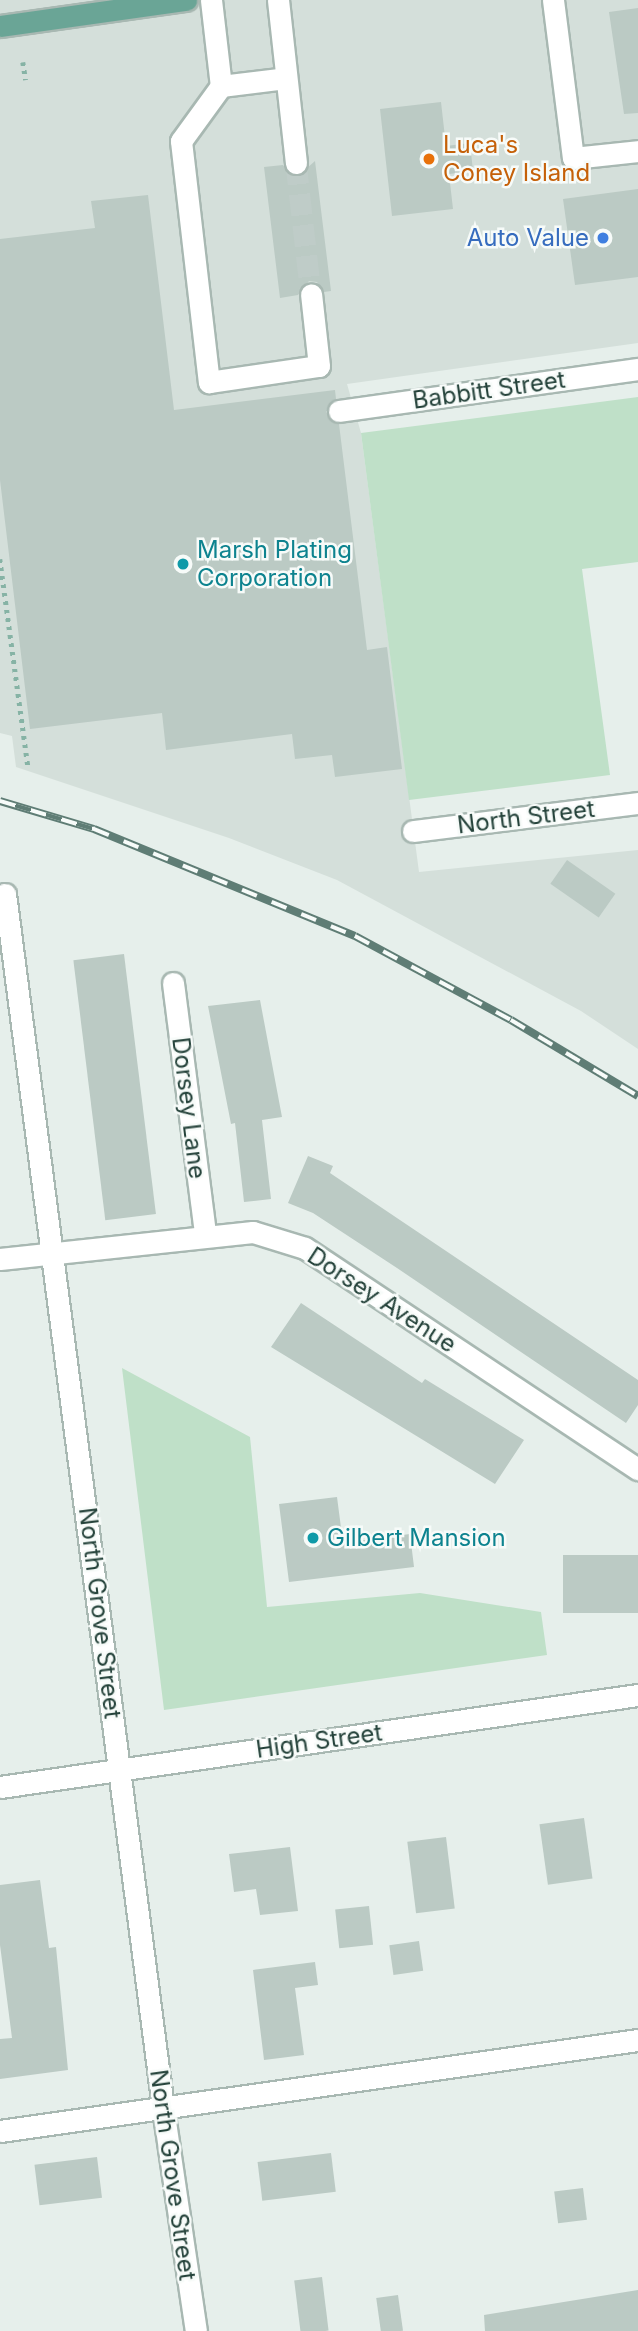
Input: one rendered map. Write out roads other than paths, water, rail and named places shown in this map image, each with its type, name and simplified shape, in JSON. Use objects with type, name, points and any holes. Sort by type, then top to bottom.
[{"type":"main road","points":[[0,26],[186,0]]},
{"type":"street","points":[[211,0],[221,86],[181,141],[209,382],[319,366],[311,294]]},
{"type":"street","points":[[278,0],[296,163]]},
{"type":"street","points":[[553,0],[573,159],[638,151]]},
{"type":"street","points":[[221,86],[286,78]]},
{"type":"street","name":"Babbitt Street","points":[[339,411],[638,369]]},
{"type":"street","name":"North Street","points":[[414,831],[638,803]]},
{"type":"street","name":"North Grove Street","points":[[5,894],[163,2108],[196,2331]]},
{"type":"street","name":"Dorsey Lane","points":[[173,983],[205,1234]]},
{"type":"street","name":"Dorsey Avenue","points":[[0,1259],[205,1234],[253,1232],[305,1248],[638,1469]]},
{"type":"street","name":"High Street","points":[[0,1787],[638,1695]]},
{"type":"street","points":[[0,2131],[638,2040]]},
{"type":"tunnel","points":[[296,163],[311,294]]},
{"type":"railway","points":[[0,801],[94,829],[355,936],[511,1020],[638,1096]]},
{"type":"place","name":"Luca's Coney Island","points":[[429,159]]},
{"type":"place","name":"Auto Value","points":[[603,238]]},
{"type":"place","name":"Marsh Plating Corporation","points":[[183,564]]},
{"type":"place","name":"Gilbert Mansion","points":[[313,1538]]}]
